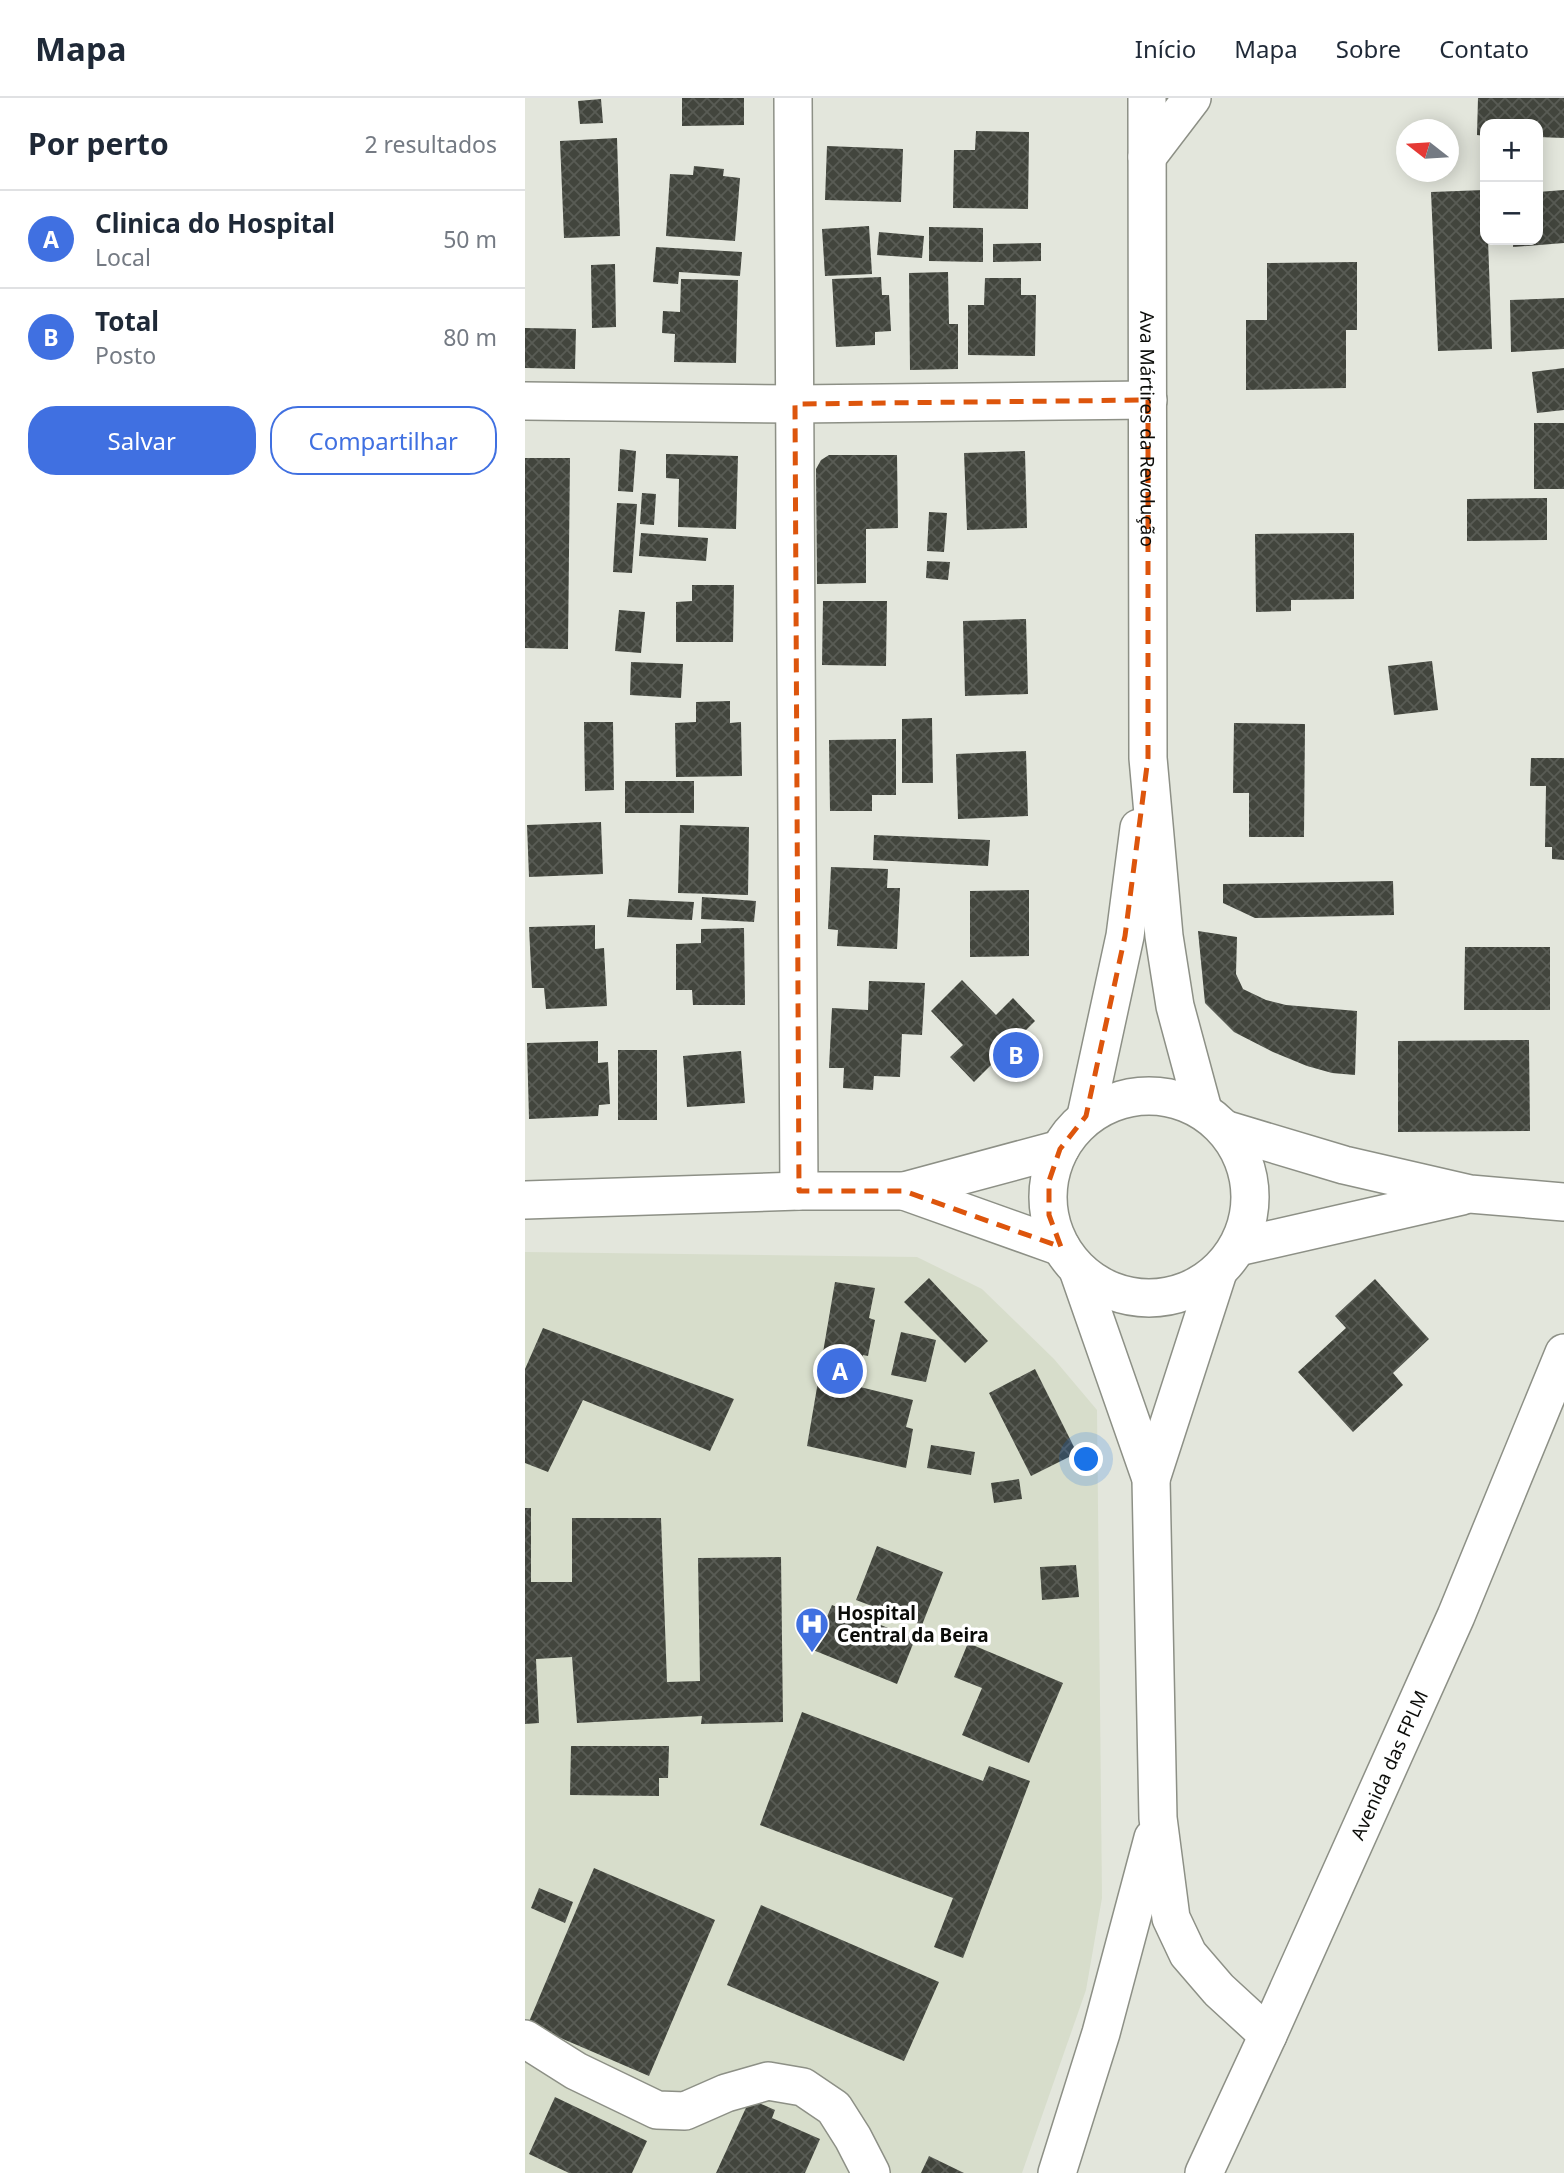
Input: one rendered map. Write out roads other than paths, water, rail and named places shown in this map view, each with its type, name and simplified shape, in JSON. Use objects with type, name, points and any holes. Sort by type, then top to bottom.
[{"type":"street","points":[[793,98],[799,1191]]},
{"type":"street","name":"Ava Mártires da Revolução","points":[[1147,98],[1148,758]]},
{"type":"street","points":[[1147,157],[1192,98]]},
{"type":"street","points":[[525,401],[795,404],[1148,400]]},
{"type":"street","points":[[1086,1116],[1125,936],[1148,758]]},
{"type":"street","points":[[1148,758],[1164,936],[1175,1006],[1215,1120],[1243,1157],[1251,1187],[1249,1218],[1227,1260],[1151,1479]]},
{"type":"street","points":[[1268,2035],[1219,1990],[1188,1954],[1171,1918],[1158,1818],[1151,1479],[1069,1259],[1049,1215],[1049,1181],[1060,1149],[1071,1131],[1086,1116],[1114,1101],[1144,1094],[1175,1098],[1215,1120],[1344,1165],[1470,1194],[1564,1202]]},
{"type":"street","points":[[525,1200],[799,1191],[904,1191],[1060,1149]]},
{"type":"street","points":[[904,1191],[1069,1259],[1103,1288],[1132,1298],[1163,1298],[1192,1289],[1227,1260],[1470,1194]]},
{"type":"street","name":"Avenida das FPLM","points":[[1204,2173],[1455,1616],[1564,1353]]},
{"type":"street","points":[[1057,2173],[1101,2033],[1158,1818]]},
{"type":"street","points":[[525,2039],[576,2071],[657,2110],[685,2110],[726,2093],[768,2081],[803,2087],[834,2108],[871,2173]]},
{"type":"place","name":"Total","points":[[1016,1055]]},
{"type":"place","name":"Clinica do Hospital","points":[[840,1371]]},
{"type":"place","name":"Hospital Central da Beira","points":[[812,1654]]}]
